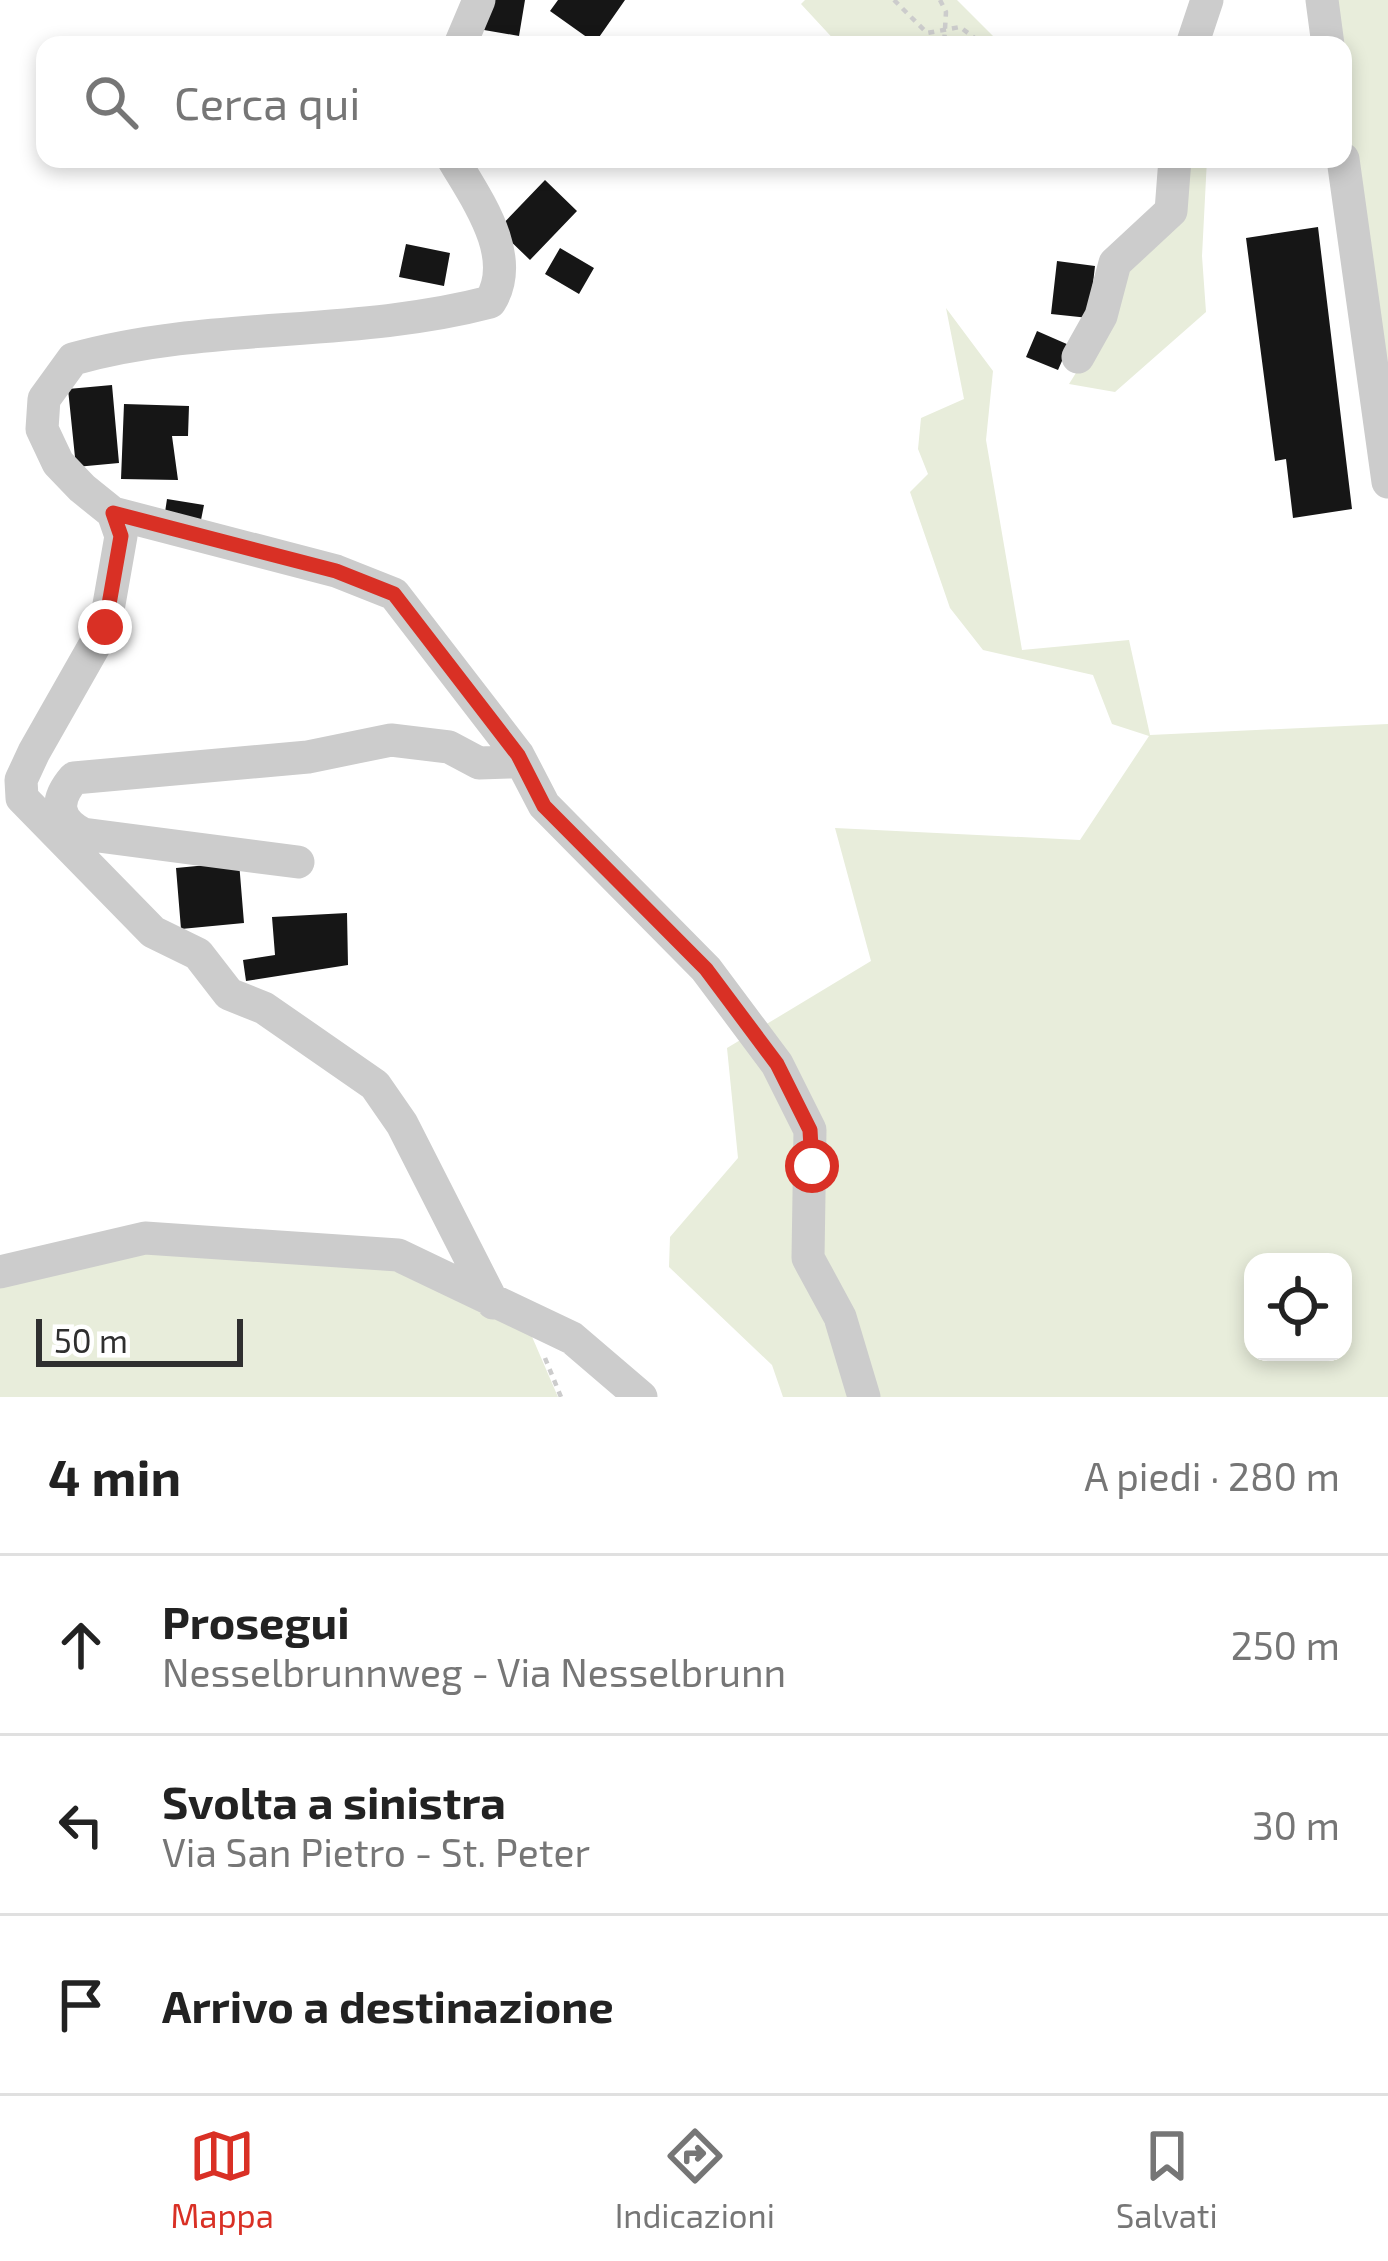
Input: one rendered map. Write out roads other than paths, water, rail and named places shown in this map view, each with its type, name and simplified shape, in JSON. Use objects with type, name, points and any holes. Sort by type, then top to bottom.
[{"type":"street","points":[[464,36],[479,0]]},
{"type":"street","points":[[1195,36],[1208,0]]},
{"type":"street","points":[[1322,0],[1327,36]]},
{"type":"street","points":[[459,168],[480,197],[490,228],[498,273],[490,302],[280,334],[172,336],[73,359],[61,369],[44,399],[42,429],[58,463],[113,513],[336,571],[394,594],[518,755],[544,806],[706,969],[798,1097],[810,1130],[808,1258],[840,1317],[864,1397]]},
{"type":"street","points":[[1078,357],[1100,316],[1115,263],[1172,211],[1174,168]]},
{"type":"street","points":[[1343,168],[1388,482]]},
{"type":"street","points":[[113,513],[121,536],[105,627],[21,780],[22,798],[64,832],[152,932],[206,961],[230,994],[264,1008],[375,1085],[402,1124],[493,1303]]},
{"type":"street","points":[[64,832],[60,794],[74,778],[308,757],[391,740],[449,747],[479,763],[509,762],[518,755]]},
{"type":"street","points":[[64,832],[298,862]]},
{"type":"street","points":[[0,1272],[93,1247],[172,1237],[398,1256],[572,1338],[641,1397]]}]
